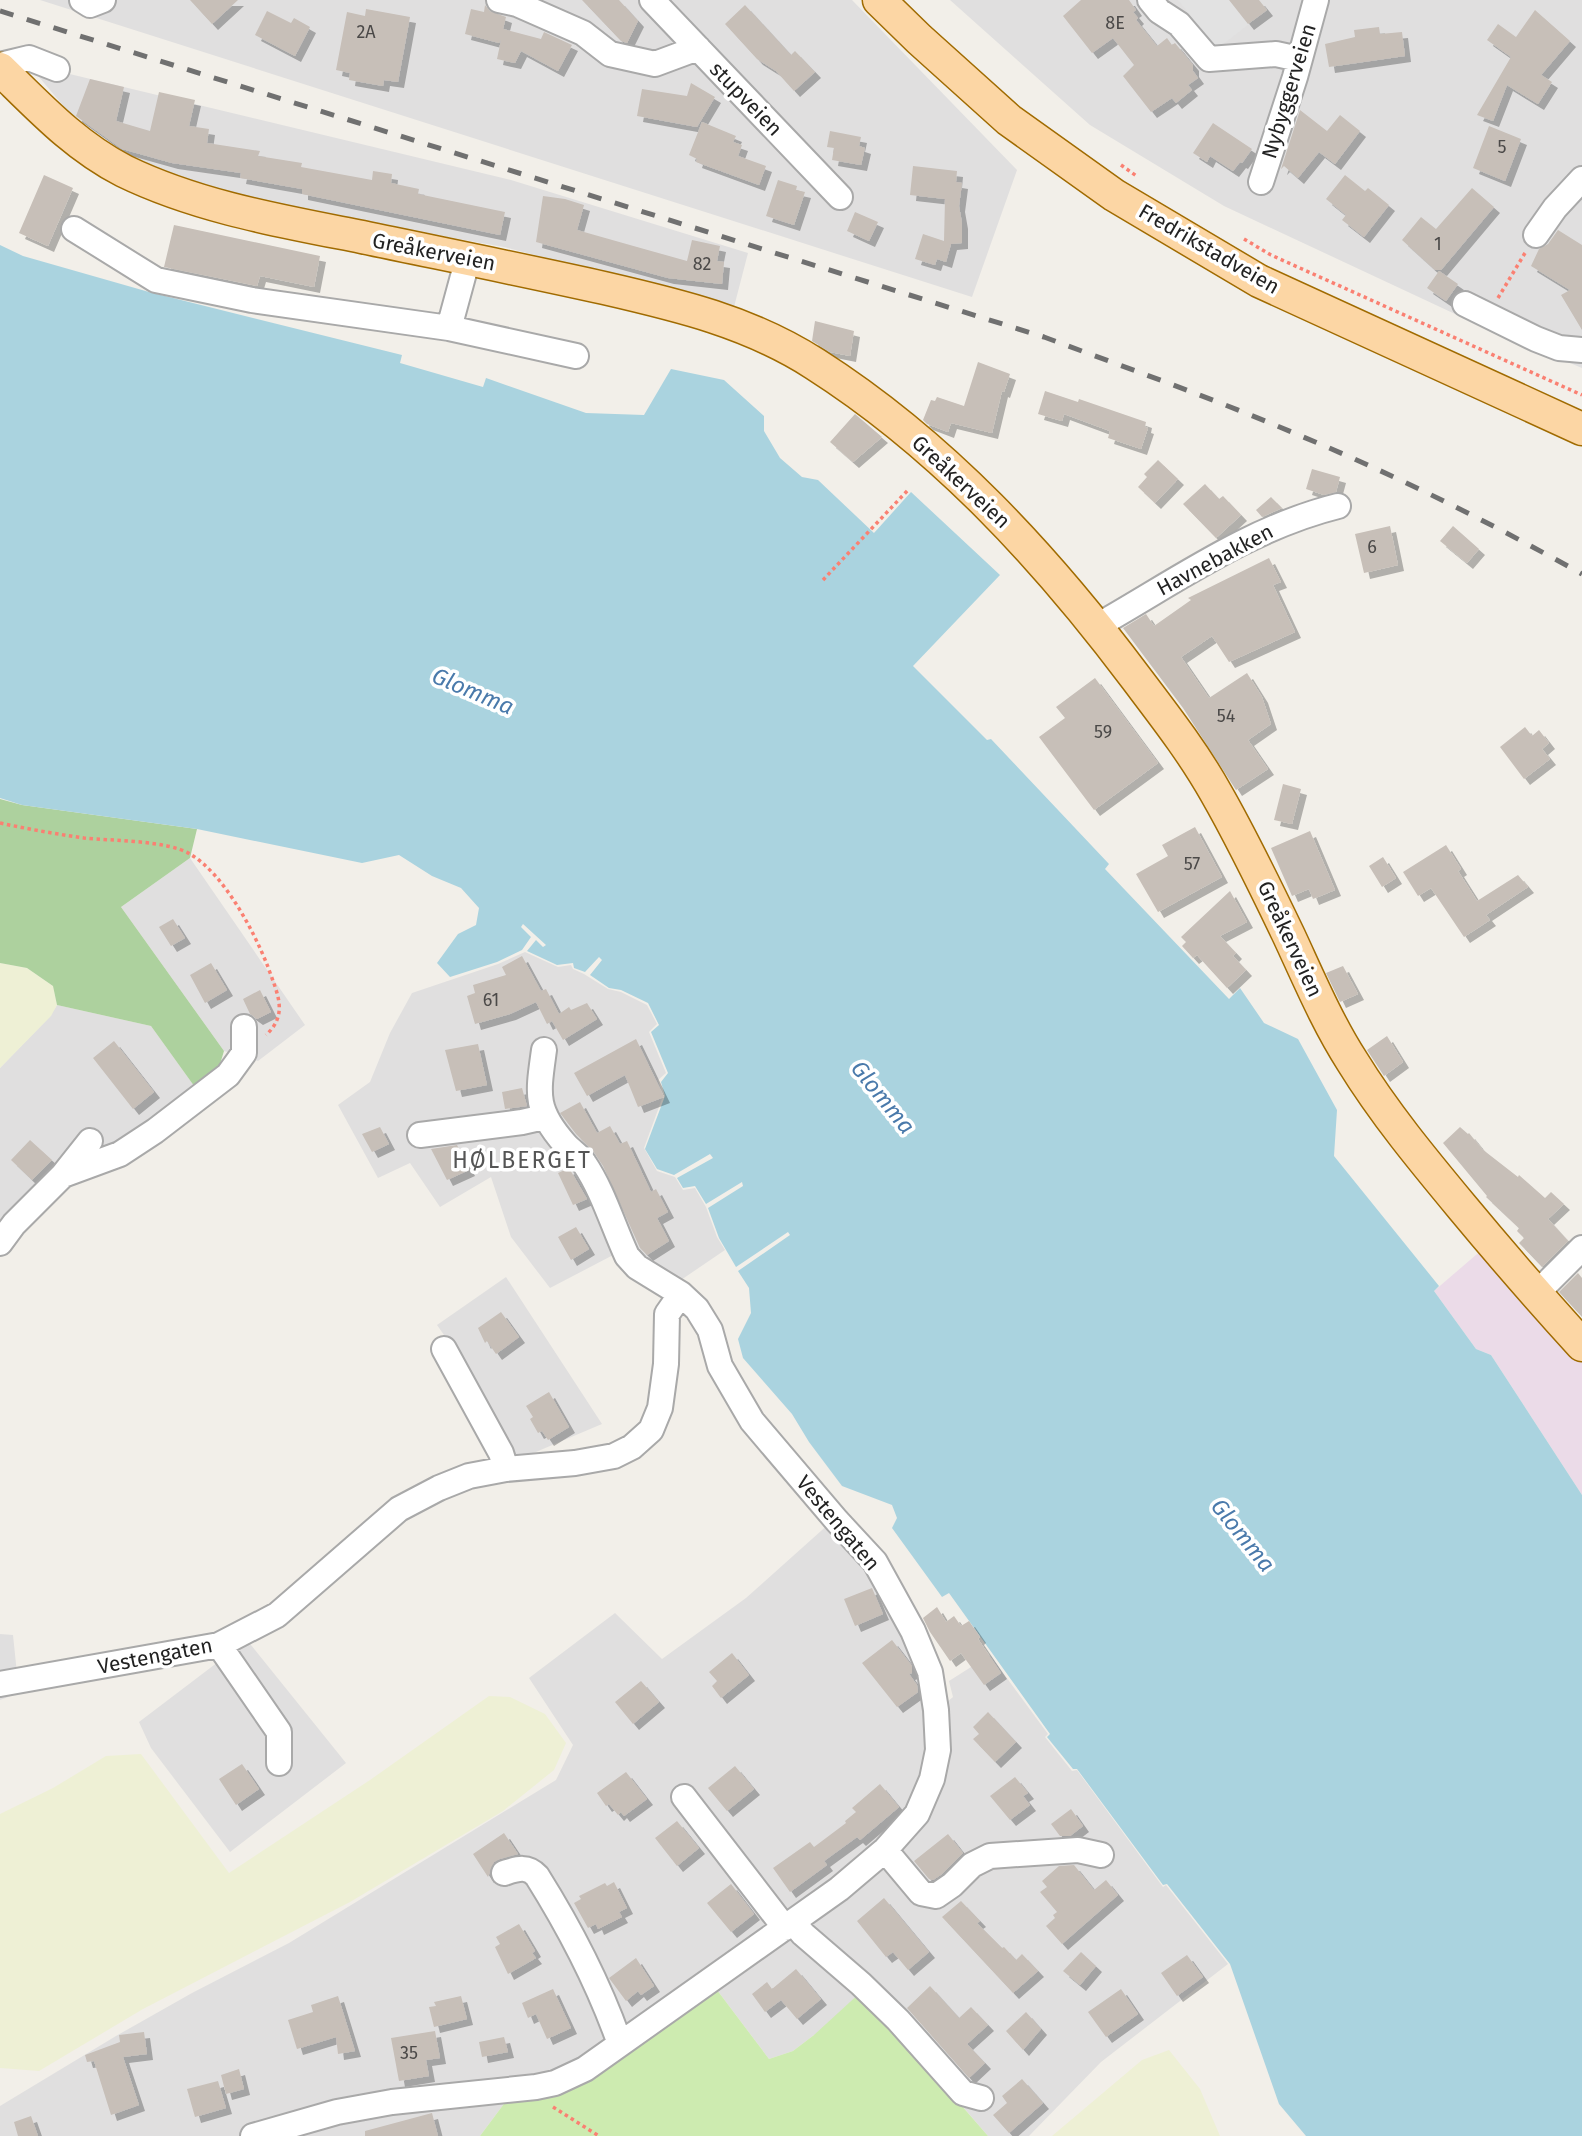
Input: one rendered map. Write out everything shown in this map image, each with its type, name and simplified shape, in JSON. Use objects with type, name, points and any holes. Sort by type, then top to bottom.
[{"type":"main road","name":"Fredrikstadveien","points":[[879,0],[1009,120],[1114,195],[1259,281],[1582,429]]},
{"type":"main road","name":"Greåkerveien","points":[[0,67],[71,138],[122,170],[166,189],[272,219],[468,258],[667,302],[707,314],[743,326],[809,360],[846,384],[897,424],[966,484],[1044,565],[1097,626],[1181,738],[1213,787],[1247,848],[1330,1024],[1379,1103],[1428,1166],[1582,1345]]},
{"type":"street","points":[[499,0],[583,33],[610,54],[656,64],[698,48]]},
{"type":"street","name":"stupveien","points":[[652,0],[840,197]]},
{"type":"street","points":[[1150,0],[1159,11],[1179,24],[1209,59],[1276,54],[1299,59]]},
{"type":"street","name":"Nybyggerveien","points":[[1261,182],[1295,77],[1316,0]]},
{"type":"street","points":[[0,67],[29,58],[57,69]]},
{"type":"street","points":[[1536,235],[1555,208],[1582,179]]},
{"type":"street","points":[[74,229],[156,280],[251,300],[449,328],[576,356]]},
{"type":"street","points":[[449,328],[468,258]]},
{"type":"street","points":[[1465,304],[1536,339],[1559,348],[1582,350]]},
{"type":"street","name":"Havnebakken","points":[[1097,626],[1190,569],[1268,530],[1289,520],[1338,506]]},
{"type":"street","points":[[63,1175],[120,1154],[228,1075],[244,1053],[244,1027]]},
{"type":"street","points":[[420,1135],[544,1117],[540,1079],[544,1050]]},
{"type":"street","name":"Vestengaten","points":[[253,2136],[337,2112],[392,2102],[537,2087],[555,2083],[585,2068],[839,1889],[885,1850],[917,1814],[932,1779],[938,1750],[930,1672],[914,1631],[874,1562],[752,1421],[720,1366],[710,1330],[697,1309],[681,1294],[637,1267],[627,1256],[583,1161],[566,1145],[544,1117]]},
{"type":"street","points":[[0,1243],[14,1224],[63,1175],[90,1141]]},
{"type":"street","points":[[1536,1294],[1582,1248]]},
{"type":"street","name":"Vestengaten","points":[[0,1684],[219,1645],[277,1615],[399,1509],[439,1488],[470,1476],[506,1469],[575,1463],[614,1456],[632,1447],[651,1430],[660,1408],[666,1364],[667,1314],[681,1294]]},
{"type":"street","points":[[444,1349],[501,1453],[506,1469]]},
{"type":"street","points":[[219,1645],[279,1732],[279,1763]]},
{"type":"street","points":[[684,1797],[789,1925],[871,1993],[963,2093],[981,2098]]},
{"type":"street","points":[[885,1850],[921,1894],[936,1896],[952,1885],[972,1865],[989,1856],[1078,1850],[1101,1855]]},
{"type":"street","points":[[505,1872],[529,1869],[537,1876],[574,1943],[620,2044]]},
{"type":"path","points":[[1119,164],[1142,179]]},
{"type":"path","points":[[1236,235],[1271,255],[1582,395]]},
{"type":"path","points":[[1488,315],[1536,235]]},
{"type":"path","points":[[823,580],[908,490]]},
{"type":"path","points":[[0,823],[84,838],[138,842],[173,849],[188,853],[203,864],[224,887],[244,917],[261,947],[278,994],[280,1014],[275,1026],[244,1053]]},
{"type":"path","points":[[537,2087],[550,2105],[599,2136]]},
{"type":"shaded area","points":[[40,0],[852,0],[1017,170],[972,297]]},
{"type":"shaded area","points":[[950,0],[1582,0],[1582,368],[1485,328],[1224,206],[1090,125]]},
{"type":"shaded area","points":[[1178,0],[1259,0],[1267,10],[1217,49]]},
{"type":"shaded area","points":[[28,64],[511,180],[748,253],[734,307],[504,247],[229,198],[136,161],[82,128]]},
{"type":"shaded area","points":[[190,858],[305,1025],[258,1061],[224,1051],[121,907]]},
{"type":"shaded area","name":"HØLBERGET","points":[[525,952],[558,967],[571,965],[573,969],[608,989],[621,992],[647,1005],[657,1024],[649,1032],[666,1073],[658,1080],[663,1096],[644,1148],[657,1171],[675,1177],[683,1190],[695,1188],[725,1250],[678,1282],[617,1253],[550,1288],[511,1237],[491,1177],[440,1207],[410,1163],[378,1178],[338,1105],[370,1082],[390,1033],[412,993]]},
{"type":"shaded area","points":[[57,1005],[151,1026],[197,1090],[5,1226],[0,1221],[0,1068],[50,1016]]},
{"type":"shaded area","points":[[1491,1242],[1582,1345],[1582,1495],[1491,1355],[1476,1349],[1434,1291]]},
{"type":"shaded area","points":[[506,1277],[602,1424],[517,1460],[475,1379],[437,1325]]},
{"type":"shaded area","points":[[831,1522],[870,1536],[925,1684],[930,1754],[913,1808],[876,1848],[585,2069],[515,2089],[480,2136],[0,2136],[0,2106],[192,1993],[289,1943],[556,1780],[573,1745],[529,1678],[615,1613],[662,1659],[746,1598]]},
{"type":"shaded area","points":[[0,1634],[13,1635],[19,1693],[0,1700]]},
{"type":"shaded area","points":[[247,1640],[346,1763],[230,1852],[151,1748],[139,1722]]},
{"type":"shaded area","points":[[990,1655],[1048,1734],[1045,1737],[1072,1771],[1077,1770],[1163,1887],[1166,1885],[1228,1964],[1101,2062],[1029,2136],[988,2136],[926,2064],[814,2035],[793,2051],[769,2059],[714,1986],[928,1811],[941,1707],[953,1697],[949,1681]]},
{"type":"green space","points":[[0,799],[22,805],[197,829],[190,858],[121,907],[224,1051],[217,1074],[197,1090],[151,1026],[57,1005],[53,986],[27,968],[0,963]]},
{"type":"green space","points":[[0,963],[27,968],[53,986],[57,1005],[51,1016],[0,1068]]},
{"type":"green space","points":[[489,1696],[510,1697],[545,1714],[566,1743],[554,1770],[503,1811],[350,1902],[143,2009],[39,2071],[0,2068],[0,1814],[53,1788],[106,1756],[141,1754],[229,1873],[370,1780]]},
{"type":"green space","points":[[714,1986],[769,2059],[793,2051],[862,1991],[988,2136],[480,2136],[515,2089],[536,2087]]},
{"type":"green space","points":[[1169,2050],[1200,2089],[1220,2136],[1052,2136],[1142,2060]]},
{"type":"water","name":"Glomma","points":[[0,245],[23,256],[149,292],[402,355],[400,363],[483,387],[486,378],[586,413],[644,415],[671,369],[724,380],[764,416],[764,431],[780,458],[802,477],[818,480],[874,533],[911,492],[1000,575],[913,666],[987,740],[991,739],[1109,864],[1105,869],[1229,999],[1240,988],[1264,1023],[1298,1039],[1337,1110],[1334,1156],[1439,1286],[1434,1291],[1476,1349],[1491,1355],[1582,1495],[1582,2136],[1306,2136],[1279,2104],[1230,1964],[1167,1884],[1163,1885],[1077,1769],[1073,1769],[1047,1737],[1050,1734],[949,1593],[942,1597],[892,1528],[897,1518],[892,1505],[842,1486],[792,1414],[743,1358],[738,1339],[751,1313],[749,1288],[738,1271],[790,1235],[788,1232],[736,1267],[719,1238],[708,1208],[743,1186],[742,1182],[706,1204],[695,1186],[683,1188],[677,1178],[713,1158],[710,1154],[674,1175],[657,1169],[645,1149],[665,1096],[661,1082],[668,1073],[651,1032],[659,1025],[648,1003],[621,990],[609,988],[590,975],[602,960],[599,957],[585,972],[574,968],[573,963],[557,965],[527,951],[536,940],[543,947],[546,945],[523,924],[521,927],[531,937],[522,950],[497,962],[450,977],[437,963],[458,934],[476,925],[479,908],[461,888],[432,876],[399,855],[362,863],[197,829],[22,805],[0,798]]},
{"type":"building","points":[[190,0],[238,0],[212,24]]},
{"type":"building","points":[[582,0],[619,0],[638,21],[627,43],[621,41]]},
{"type":"building","points":[[1081,0],[1129,0],[1136,10],[1133,12],[1138,18],[1136,20],[1157,46],[1167,38],[1172,45],[1175,43],[1193,65],[1193,71],[1198,78],[1188,85],[1192,90],[1176,103],[1172,98],[1151,112],[1123,76],[1134,65],[1113,38],[1092,53],[1063,16]]},
{"type":"building","points":[[1229,0],[1259,0],[1267,10],[1248,24]]},
{"type":"building","points":[[485,5],[490,11],[506,17],[503,29],[541,39],[544,32],[572,45],[558,71],[521,51],[515,63],[497,59],[501,40],[499,43],[465,34],[471,9],[484,12]]},
{"type":"building","points":[[745,5],[791,55],[795,51],[815,72],[794,91],[776,71],[757,59],[725,24]]},
{"type":"building","points":[[366,9],[410,17],[398,82],[384,80],[383,86],[349,80],[350,73],[336,70],[347,12],[365,16]]},
{"type":"building","points":[[1535,10],[1570,41],[1541,75],[1552,82],[1538,104],[1507,85],[1493,121],[1477,115],[1511,57],[1487,40],[1498,24],[1516,37]]},
{"type":"building","points":[[267,11],[291,23],[294,18],[310,27],[295,56],[255,35]]},
{"type":"building","points":[[1379,27],[1380,34],[1402,32],[1405,56],[1329,67],[1325,44],[1355,37],[1354,30]]},
{"type":"building","points":[[90,79],[124,87],[116,121],[150,131],[159,92],[195,100],[189,126],[209,129],[207,143],[260,151],[258,156],[302,163],[301,167],[372,180],[373,171],[392,174],[391,183],[419,189],[418,194],[505,212],[500,235],[302,194],[302,189],[240,178],[241,173],[172,163],[122,149],[76,116]]},
{"type":"building","points":[[691,83],[715,97],[697,127],[637,116],[642,89],[687,96]]},
{"type":"building","points":[[1300,110],[1327,131],[1340,115],[1360,131],[1335,164],[1319,152],[1298,178],[1284,166],[1281,169]]},
{"type":"building","points":[[702,122],[736,136],[733,142],[742,145],[738,156],[766,166],[759,185],[696,162],[697,159],[689,155]]},
{"type":"building","points":[[1213,123],[1252,149],[1233,171],[1210,156],[1207,162],[1193,153]]},
{"type":"building","points":[[1489,126],[1521,139],[1505,181],[1473,168]]},
{"type":"building","points":[[830,131],[861,137],[859,146],[865,148],[861,165],[832,160],[834,148],[827,147]]},
{"type":"building","points":[[913,166],[957,171],[956,182],[962,183],[959,206],[962,243],[951,244],[946,262],[937,259],[935,265],[915,259],[923,234],[944,241],[945,199],[910,195]]},
{"type":"building","points":[[44,175],[73,188],[48,246],[19,233]]},
{"type":"building","points":[[1345,175],[1365,191],[1368,188],[1389,205],[1364,237],[1342,220],[1346,215],[1326,199]]},
{"type":"building","points":[[778,180],[797,186],[796,190],[805,192],[794,225],[766,216]]},
{"type":"building","points":[[1472,188],[1494,207],[1441,270],[1435,270],[1402,240],[1421,217],[1436,229]]},
{"type":"building","points":[[543,196],[584,205],[577,230],[637,247],[687,261],[692,240],[720,246],[717,261],[724,262],[722,284],[668,278],[536,242]]},
{"type":"building","points":[[855,212],[878,222],[869,241],[847,231]]},
{"type":"building","points":[[174,225],[320,256],[314,287],[260,276],[257,286],[164,267]]},
{"type":"building","points":[[1558,230],[1582,245],[1582,330],[1561,295],[1570,290],[1531,266],[1539,249],[1548,244]]},
{"type":"building","points":[[1439,271],[1458,284],[1446,301],[1427,288]]},
{"type":"building","points":[[815,321],[854,331],[850,356],[830,352],[812,341]]},
{"type":"building","points":[[978,362],[1010,374],[1004,392],[1002,391],[992,433],[951,423],[948,432],[927,424],[923,420],[931,400],[935,401],[937,397],[964,406]]},
{"type":"building","points":[[1045,391],[1078,402],[1079,399],[1146,422],[1145,427],[1148,428],[1141,449],[1108,438],[1110,431],[1064,414],[1062,421],[1038,414]]},
{"type":"building","points":[[855,414],[882,437],[853,462],[830,442]]},
{"type":"building","points":[[1158,460],[1178,479],[1155,503],[1138,487],[1147,477],[1144,474]]},
{"type":"building","points":[[1312,469],[1340,477],[1336,492],[1324,495],[1306,489]]},
{"type":"building","points":[[1205,484],[1219,499],[1223,496],[1241,515],[1216,538],[1183,504]]},
{"type":"building","points":[[1271,497],[1282,508],[1262,517],[1256,510]]},
{"type":"building","points":[[1390,526],[1398,565],[1364,573],[1355,534]]},
{"type":"building","points":[[1453,526],[1479,549],[1467,563],[1440,541]]},
{"type":"building","points":[[1269,558],[1281,582],[1273,585],[1295,632],[1229,662],[1212,636],[1181,657],[1209,698],[1247,673],[1262,697],[1271,724],[1248,740],[1268,769],[1236,790],[1183,708],[1123,628],[1146,614],[1154,626],[1191,600],[1188,598]]},
{"type":"building","points":[[1095,678],[1158,763],[1094,810],[1039,737],[1065,718],[1056,707]]},
{"type":"building","points":[[1525,727],[1532,736],[1539,730],[1549,743],[1542,749],[1550,759],[1524,779],[1500,747]]},
{"type":"building","points":[[1283,784],[1301,789],[1292,824],[1274,820]]},
{"type":"building","points":[[1195,827],[1222,877],[1158,912],[1136,874],[1168,856],[1162,845]]},
{"type":"building","points":[[1310,831],[1335,890],[1313,899],[1309,889],[1292,896],[1271,848]]},
{"type":"building","points":[[1446,845],[1477,901],[1518,875],[1528,887],[1486,915],[1490,920],[1464,937],[1431,888],[1418,896],[1403,872]]},
{"type":"building","points":[[1383,857],[1396,878],[1382,887],[1369,866]]},
{"type":"building","points":[[1230,891],[1247,922],[1220,936],[1236,953],[1233,956],[1246,970],[1227,988],[1197,955],[1193,958],[1182,946],[1186,942],[1181,937]]},
{"type":"building","points":[[173,919],[185,938],[171,946],[159,927]]},
{"type":"building","points":[[522,956],[541,991],[546,989],[559,1014],[569,1007],[571,1010],[587,1003],[597,1019],[563,1040],[552,1021],[547,1024],[536,1002],[510,1014],[475,1024],[467,996],[475,993],[473,985],[506,975],[502,967]]},
{"type":"building","points":[[211,963],[227,990],[205,1003],[190,975]]},
{"type":"building","points":[[1343,966],[1358,994],[1340,1002],[1326,973]]},
{"type":"building","points":[[260,990],[271,1012],[257,1019],[250,1014],[243,999]]},
{"type":"building","points":[[1387,1036],[1403,1062],[1384,1076],[1367,1050]]},
{"type":"building","points":[[636,1039],[664,1097],[638,1107],[625,1075],[587,1096],[574,1073]]},
{"type":"building","points":[[114,1041],[154,1092],[133,1109],[93,1058]]},
{"type":"building","points":[[478,1044],[487,1085],[456,1091],[445,1050]]},
{"type":"building","points":[[522,1088],[527,1106],[505,1109],[502,1092]]},
{"type":"building","points":[[580,1102],[597,1133],[610,1126],[620,1144],[627,1141],[651,1192],[656,1189],[668,1212],[657,1218],[669,1241],[647,1255],[640,1248],[603,1166],[560,1113]]},
{"type":"building","points":[[380,1127],[389,1144],[372,1152],[362,1134]]},
{"type":"building","points":[[1460,1127],[1469,1133],[1482,1149],[1518,1177],[1519,1175],[1545,1198],[1551,1192],[1564,1204],[1548,1219],[1568,1241],[1542,1267],[1519,1243],[1524,1238],[1517,1231],[1519,1228],[1486,1197],[1443,1143]]},
{"type":"building","points":[[30,1140],[52,1160],[32,1180],[11,1160]]},
{"type":"building","points":[[457,1145],[469,1170],[447,1180],[431,1149]]},
{"type":"building","points":[[569,1168],[587,1199],[573,1205],[558,1173]]},
{"type":"building","points":[[576,1227],[589,1249],[571,1260],[558,1237]]},
{"type":"building","points":[[1578,1273],[1582,1278],[1582,1317],[1559,1292]]},
{"type":"building","points":[[501,1312],[519,1337],[496,1354],[487,1341],[485,1343],[478,1328]]},
{"type":"building","points":[[549,1392],[569,1427],[548,1440],[542,1431],[538,1433],[526,1406]]},
{"type":"building","points":[[872,1588],[883,1614],[855,1626],[844,1599]]},
{"type":"building","points":[[937,1607],[946,1622],[954,1616],[961,1626],[969,1621],[1001,1673],[984,1685],[961,1653],[950,1661],[923,1618]]},
{"type":"building","points":[[892,1640],[912,1666],[912,1673],[909,1674],[917,1685],[918,1692],[897,1707],[862,1663]]},
{"type":"building","points":[[732,1653],[749,1675],[721,1698],[712,1686],[717,1681],[709,1672]]},
{"type":"building","points":[[641,1681],[659,1702],[633,1724],[615,1702]]},
{"type":"building","points":[[988,1712],[1016,1742],[995,1762],[973,1739],[979,1734],[973,1727]]},
{"type":"building","points":[[242,1764],[259,1789],[236,1805],[219,1779]]},
{"type":"building","points":[[735,1766],[754,1789],[727,1811],[708,1788]]},
{"type":"building","points":[[626,1772],[647,1799],[624,1816],[621,1812],[618,1815],[609,1804],[606,1806],[597,1793]]},
{"type":"building","points":[[1015,1777],[1028,1793],[1023,1796],[1030,1805],[1010,1820],[990,1796]]},
{"type":"building","points":[[880,1784],[899,1807],[860,1840],[857,1837],[824,1861],[827,1865],[790,1892],[773,1868],[810,1842],[814,1847],[846,1823],[856,1812],[852,1808]]},
{"type":"building","points":[[1071,1809],[1083,1826],[1070,1836],[1060,1836],[1051,1824]]},
{"type":"building","points":[[677,1821],[699,1848],[677,1866],[655,1838]]},
{"type":"building","points":[[504,1833],[518,1854],[494,1862],[488,1877],[473,1854]]},
{"type":"building","points":[[948,1834],[963,1853],[942,1874],[933,1880],[929,1879],[914,1861]]},
{"type":"building","points":[[1074,1865],[1094,1890],[1106,1880],[1118,1895],[1062,1944],[1046,1926],[1055,1918],[1053,1915],[1057,1912],[1040,1892],[1047,1887],[1042,1881],[1059,1866]]},
{"type":"building","points":[[614,1882],[627,1908],[619,1912],[622,1917],[598,1929],[596,1924],[588,1928],[574,1903],[581,1899],[579,1896],[605,1883],[607,1886]]},
{"type":"building","points":[[731,1884],[754,1914],[731,1932],[707,1903]]},
{"type":"building","points":[[884,1898],[929,1952],[908,1970],[893,1952],[886,1957],[857,1921]]},
{"type":"building","points":[[961,1901],[980,1921],[977,1923],[1002,1948],[1016,1960],[1022,1954],[1038,1971],[1013,1993],[942,1917]]},
{"type":"building","points":[[519,1924],[535,1951],[532,1953],[536,1958],[508,1974],[495,1947],[500,1944],[496,1937]]},
{"type":"building","points":[[1081,1952],[1096,1966],[1080,1985],[1063,1971]]},
{"type":"building","points":[[1187,1955],[1203,1977],[1177,1996],[1161,1973]]},
{"type":"building","points":[[636,1958],[654,1986],[641,1995],[638,1991],[626,2001],[609,1978]]},
{"type":"building","points":[[796,1969],[821,1999],[797,2019],[776,1994],[781,2000],[765,2012],[752,1994],[767,1982],[772,1989]]},
{"type":"building","points":[[930,1986],[959,2018],[971,2007],[988,2025],[967,2044],[985,2063],[969,2078],[907,2008]]},
{"type":"building","points":[[553,1989],[571,2028],[547,2039],[536,2014],[528,2018],[522,2003]]},
{"type":"building","points":[[1121,1989],[1138,2014],[1106,2037],[1088,2012]]},
{"type":"building","points":[[338,1996],[355,2051],[338,2054],[336,2037],[297,2049],[288,2020],[313,2012],[311,2005]]},
{"type":"building","points":[[461,1996],[467,2019],[434,2027],[429,2007],[436,2006],[434,2002]]},
{"type":"building","points":[[1026,2012],[1041,2029],[1023,2050],[1006,2031]]},
{"type":"building","points":[[435,2031],[440,2058],[426,2060],[429,2076],[399,2081],[391,2038]]},
{"type":"building","points":[[144,2032],[147,2054],[123,2057],[139,2105],[111,2115],[94,2061],[87,2062],[85,2055],[120,2042],[119,2035]]},
{"type":"building","points":[[504,2037],[508,2052],[482,2057],[479,2042]]},
{"type":"building","points":[[239,2069],[244,2089],[226,2094],[221,2075]]},
{"type":"building","points":[[1022,2079],[1043,2103],[1009,2133],[993,2115],[1007,2103],[1002,2096]]},
{"type":"building","points":[[218,2081],[226,2108],[195,2117],[187,2089]]},
{"type":"building","points":[[432,2113],[438,2136],[365,2136],[365,2131]]},
{"type":"building","points":[[31,2116],[38,2136],[18,2136],[14,2122]]},
{"type":"railway","points":[[0,11],[1044,337],[1205,397],[1337,451],[1443,501],[1582,574]]},
{"type":"district","name":"HØLBERGET","points":[[522,1160]]}]
